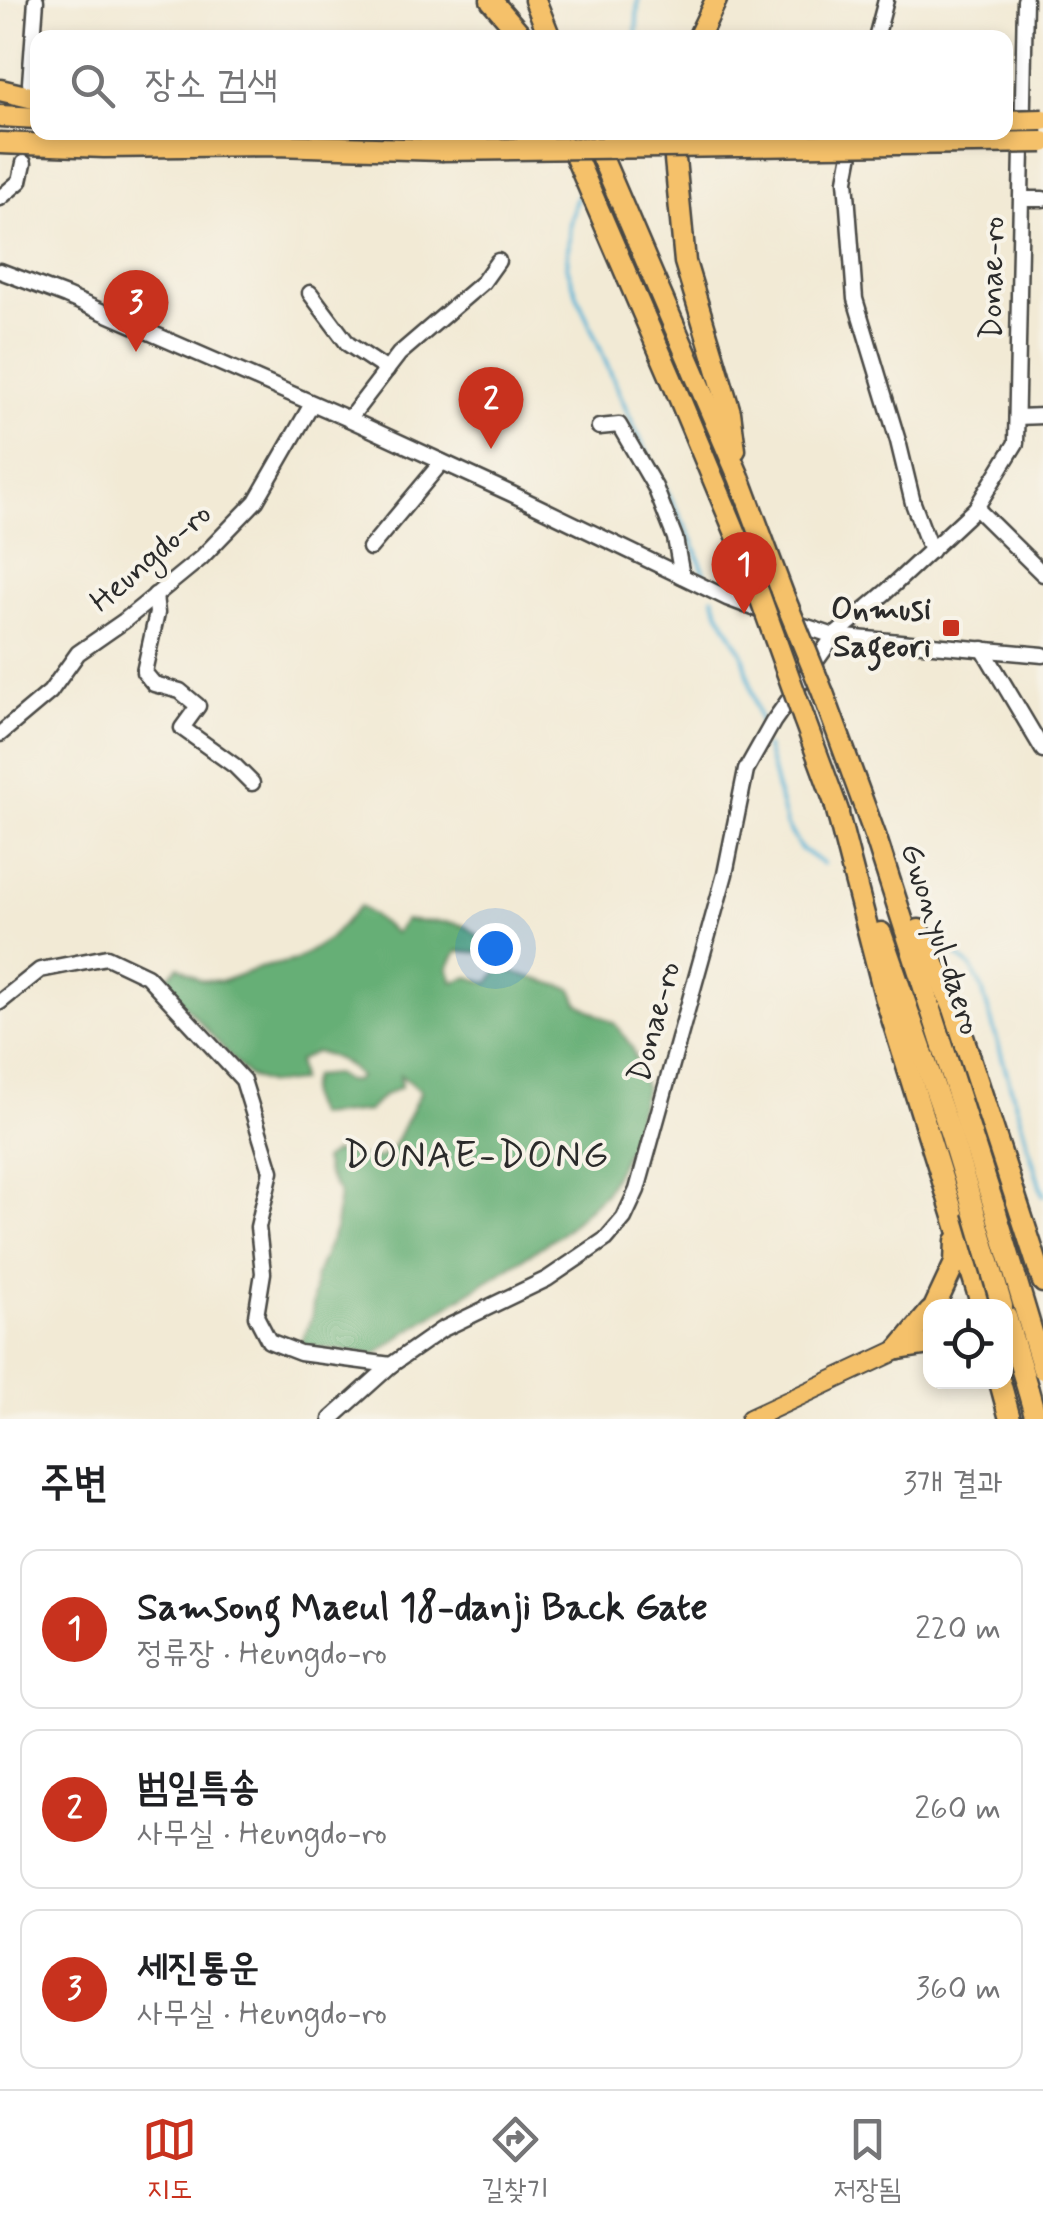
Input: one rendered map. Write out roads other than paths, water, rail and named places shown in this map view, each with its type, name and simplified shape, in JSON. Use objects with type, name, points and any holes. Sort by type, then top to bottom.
[{"type":"highway","points":[[491,0],[516,30]]},
{"type":"highway","points":[[506,0],[518,30]]},
{"type":"highway","points":[[535,0],[547,30]]},
{"type":"highway","points":[[702,30],[716,0]]},
{"type":"highway","points":[[0,90],[30,91]]},
{"type":"highway","points":[[1013,108],[1043,108]]},
{"type":"highway","points":[[0,116],[30,118]]},
{"type":"highway","points":[[1013,121],[1043,120]]},
{"type":"highway","name":"Gwonyul-daero","points":[[569,140],[742,548],[835,803],[975,1214]]},
{"type":"highway","points":[[594,140],[739,477]]},
{"type":"highway","points":[[678,140],[675,159],[686,262],[730,412],[739,477]]},
{"type":"highway","points":[[0,143],[441,150],[1043,142]]},
{"type":"highway","name":"Gwonyul-daero","points":[[739,477],[862,799],[920,971],[975,1214]]},
{"type":"highway","points":[[862,799],[954,1009],[1043,1283]]},
{"type":"highway","points":[[975,1214],[982,1260],[1012,1249],[1020,1213]]},
{"type":"highway","points":[[1020,1213],[1043,1241]]},
{"type":"highway","points":[[975,1214],[981,1299]]},
{"type":"highway","points":[[975,1214],[1000,1299]]},
{"type":"highway","points":[[938,1299],[975,1214]]},
{"type":"highway","points":[[975,1214],[1043,1369]]},
{"type":"highway","points":[[899,1349],[923,1321]]},
{"type":"highway","points":[[1013,1346],[1038,1336],[1043,1341]]},
{"type":"highway","points":[[1013,1340],[1036,1419]]},
{"type":"highway","points":[[899,1349],[923,1345]]},
{"type":"highway","points":[[1002,1389],[1010,1419]]},
{"type":"main road","points":[[1009,1299],[1043,1283]]},
{"type":"main road","points":[[750,1419],[923,1338]]},
{"type":"street","points":[[35,30],[36,0]]},
{"type":"street","points":[[878,30],[886,0]]},
{"type":"street","name":"Donae-ro","points":[[331,1419],[390,1365],[441,1330],[547,1279],[606,1239],[624,1218],[642,1174],[720,894],[746,770],[773,722],[834,636],[976,508],[1016,443],[1025,0]]},
{"type":"street","points":[[854,140],[846,180],[855,299],[898,441],[912,503],[930,551]]},
{"type":"street","points":[[0,198],[20,181],[24,163]]},
{"type":"street","name":"Donae-ro","points":[[1022,199],[1043,200]]},
{"type":"street","points":[[350,419],[399,354],[483,282],[498,261]]},
{"type":"street","points":[[0,272],[66,296],[350,419],[727,598],[810,629],[834,636],[1043,655]]},
{"type":"street","points":[[310,293],[348,344],[387,370]]},
{"type":"street","name":"Heungdo-ro","points":[[0,734],[50,692],[78,654],[202,558],[256,501],[312,404]]},
{"type":"street","points":[[1017,418],[1043,416]]},
{"type":"street","points":[[599,427],[619,425],[655,487],[686,577]]},
{"type":"street","points":[[370,548],[442,462]]},
{"type":"street","points":[[976,508],[1043,574]]},
{"type":"street","points":[[155,595],[157,613],[144,672],[154,684],[180,691],[198,706],[182,728],[236,766],[252,784]]},
{"type":"street","points":[[983,649],[1043,750]]},
{"type":"street","points":[[0,1002],[40,970],[107,957],[147,976],[243,1080],[271,1170],[258,1227],[263,1273],[256,1316],[269,1341],[300,1353],[390,1365]]},
{"type":"waterway","points":[[636,30],[638,0]]},
{"type":"waterway","points":[[581,190],[570,222],[567,267],[634,427],[693,542],[708,583]]},
{"type":"waterway","points":[[713,597],[743,655],[763,733]]},
{"type":"waterway","points":[[766,747],[786,824],[800,848],[823,864]]},
{"type":"waterway","points":[[956,955],[972,968],[982,989],[1043,1196]]},
{"type":"place","name":"세진통운","points":[[136,352]]},
{"type":"place","name":"범일특송","points":[[491,449]]},
{"type":"place","name":"Samsong Maeul 18-danji Back Gate","points":[[744,614]]},
{"type":"place","name":"Onmusi Sageori","points":[[951,628]]},
{"type":"district","name":"DONAE-DONG","points":[[477,1156]]}]
